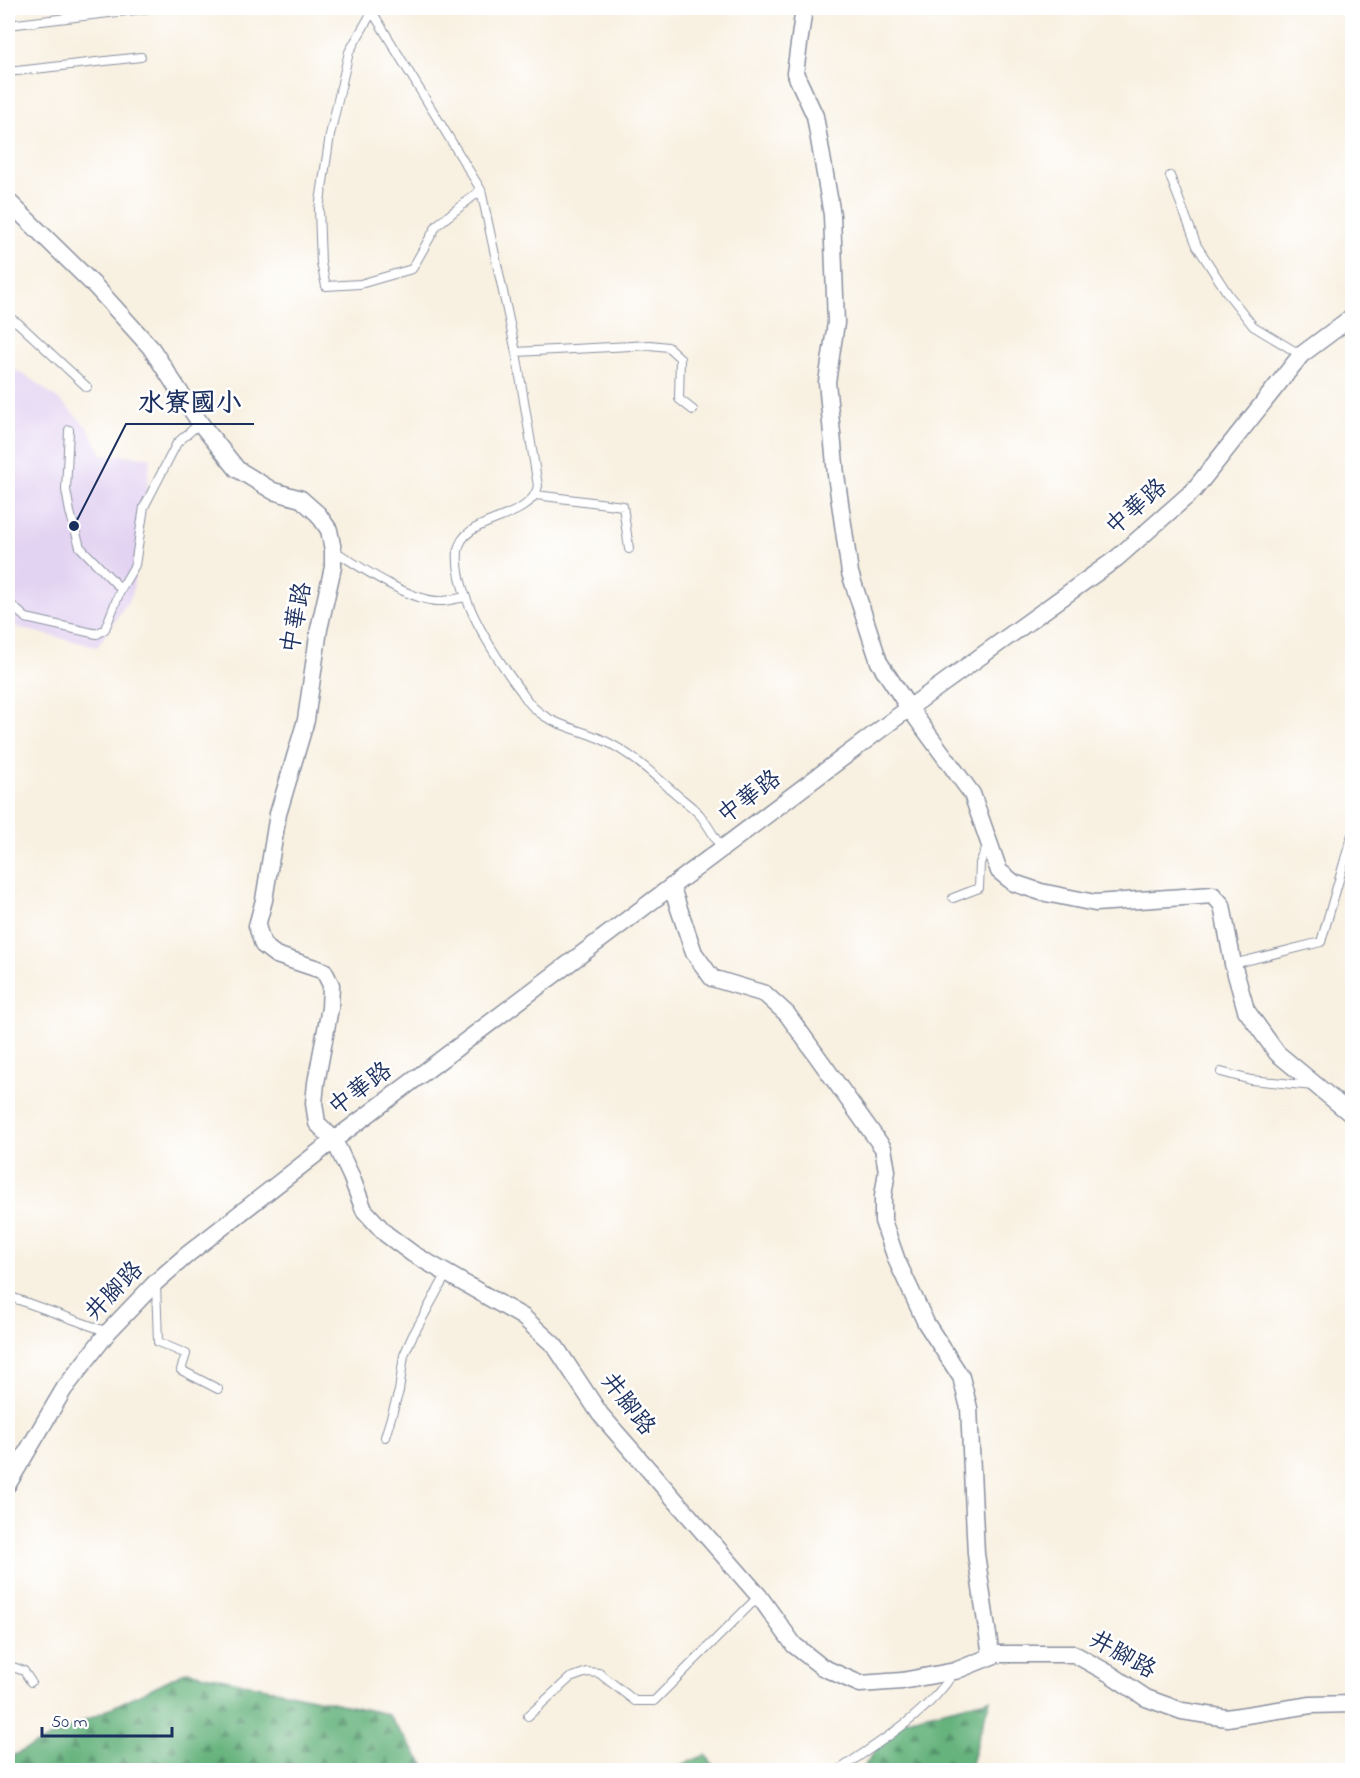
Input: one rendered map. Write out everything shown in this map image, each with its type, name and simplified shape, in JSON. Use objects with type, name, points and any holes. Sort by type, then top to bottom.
[{"type":"street","points":[[804,8],[795,73],[815,116],[832,215],[836,323],[827,382],[836,475],[850,573],[879,662],[909,708],[972,794],[999,871],[1014,883],[1041,892],[1095,903],[1213,895],[1222,905],[1233,964],[1246,1010],[1277,1053],[1353,1115]]},
{"type":"street","name":"中華路","points":[[8,201],[96,287],[151,348],[200,423],[237,469],[273,491],[301,499],[318,514],[329,530],[333,550],[333,567],[319,629],[306,720],[278,814],[264,900],[257,926],[263,945],[276,955],[324,971],[331,985],[330,1008],[314,1103],[317,1123],[334,1140],[909,708],[1117,558],[1194,490],[1301,355],[1353,317]]},
{"type":"street","points":[[672,888],[694,953],[712,978],[765,994],[787,1014],[883,1148],[887,1171],[883,1196],[884,1221],[897,1261],[926,1323],[961,1377],[969,1408],[976,1554],[991,1656]]},
{"type":"street","name":"井腳路","points":[[8,1484],[64,1389],[108,1332],[156,1282],[188,1254],[334,1140],[364,1210],[386,1234],[446,1275],[523,1317],[555,1346],[600,1414],[759,1596],[794,1646],[822,1667],[860,1684],[902,1682],[955,1671],[997,1654],[1074,1654],[1146,1698],[1182,1711],[1227,1718],[1311,1705],[1353,1704]]},
{"type":"lane","points":[[8,25],[151,8]]},
{"type":"lane","points":[[371,10],[481,190],[516,352],[538,486],[536,495],[523,507],[471,531],[462,540],[458,552],[466,597],[492,651],[533,708],[555,723],[604,740],[640,762],[700,814],[722,849]]},
{"type":"lane","points":[[371,10],[349,52],[330,135],[319,209],[321,263],[326,286],[360,284],[412,269],[437,225],[481,190]]},
{"type":"lane","points":[[8,72],[141,57]]},
{"type":"lane","points":[[1170,176],[1197,246],[1228,294],[1253,326],[1301,355]]},
{"type":"lane","points":[[8,317],[18,323],[87,387]]},
{"type":"lane","points":[[516,352],[650,345],[668,347],[680,358],[679,399],[693,410]]},
{"type":"lane","points":[[8,602],[26,618],[97,634],[105,629],[121,589],[135,565],[144,507],[177,444],[200,423]]},
{"type":"lane","points":[[69,430],[66,490],[80,547],[121,589]]},
{"type":"lane","points":[[536,495],[623,506],[629,549]]},
{"type":"lane","points":[[333,550],[380,578],[423,599],[440,602],[466,597]]},
{"type":"lane","points":[[1233,964],[1322,942],[1353,835]]},
{"type":"lane","points":[[953,898],[979,888],[980,863],[990,841]]},
{"type":"lane","points":[[1221,1072],[1251,1080],[1317,1087]]},
{"type":"lane","points":[[385,1437],[399,1390],[404,1355],[446,1275]]},
{"type":"lane","points":[[156,1282],[158,1342],[186,1354],[181,1370],[218,1389]]},
{"type":"lane","points":[[8,1296],[108,1332]]},
{"type":"lane","points":[[528,1716],[570,1678],[586,1672],[599,1673],[635,1701],[654,1701],[759,1596]]},
{"type":"lane","points":[[8,1668],[10,1666],[24,1671],[31,1682]]},
{"type":"lane","points":[[839,1770],[928,1706],[943,1690],[955,1671]]},
{"type":"shaded area","points":[[8,366],[36,382],[66,406],[88,428],[102,454],[151,457],[132,595],[97,647],[16,627],[8,613]]},
{"type":"green space","points":[[187,1671],[387,1714],[428,1770],[8,1770],[8,1758]]},
{"type":"green space","points":[[990,1699],[969,1770],[862,1770],[894,1722]]},
{"type":"green space","points":[[706,1755],[716,1770],[669,1770]]},
{"type":"place","name":"水寮國小","points":[[74,526]]}]
